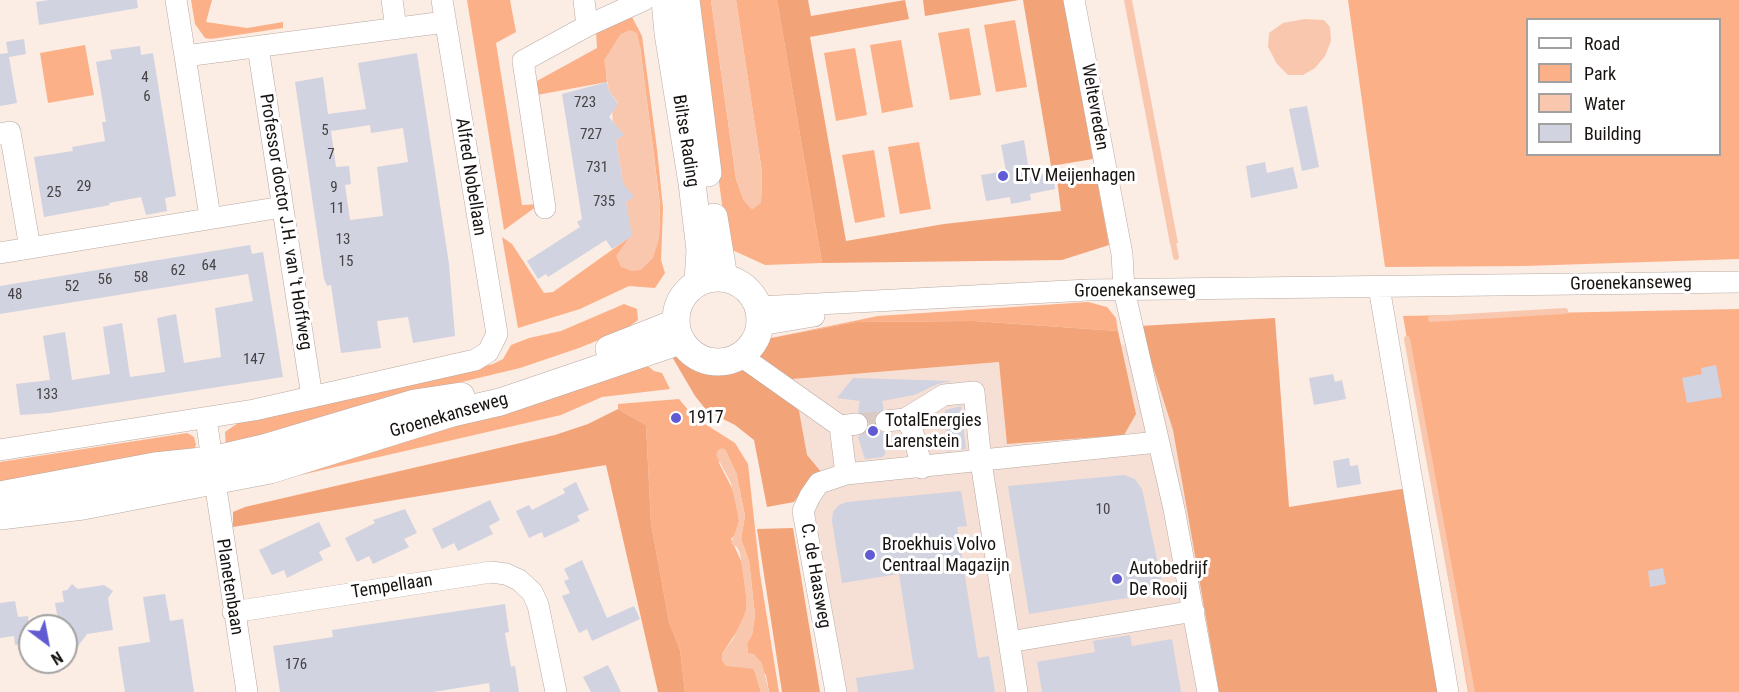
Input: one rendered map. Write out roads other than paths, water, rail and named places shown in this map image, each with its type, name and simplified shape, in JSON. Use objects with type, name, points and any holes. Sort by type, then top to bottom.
[{"type":"main road","name":"Biltse Rading","points":[[665,0],[700,250],[711,280]]},
{"type":"main road","name":"Biltse Rading","points":[[686,0],[717,249],[711,280]]},
{"type":"main road","points":[[711,280],[745,287],[759,316],[750,348],[741,356],[714,363],[701,360],[689,352],[678,332],[681,300],[711,280]]},
{"type":"main road","name":"Groenekanseweg","points":[[0,516],[83,506],[213,471],[264,448],[415,403],[482,393],[601,353],[663,325],[678,332]]},
{"type":"main road","name":"Groenekanseweg","points":[[0,495],[155,466],[213,471]]},
{"type":"street","points":[[176,0],[210,217]]},
{"type":"street","points":[[392,0],[396,28]]},
{"type":"street","name":"Alfred Nobellaan","points":[[312,397],[475,360],[488,352],[497,334],[442,0]]},
{"type":"street","points":[[584,0],[587,26]]},
{"type":"street","points":[[545,208],[523,61],[587,26],[644,0]]},
{"type":"street","name":"Weltevreden","points":[[1074,0],[1122,254],[1124,290],[1158,442]]},
{"type":"street","points":[[185,56],[445,21]]},
{"type":"street","name":"Professor doctor J.H. van 't Hoffweg","points":[[258,47],[312,397]]},
{"type":"street","points":[[0,134],[10,132],[30,248]]},
{"type":"street","points":[[0,253],[282,207]]},
{"type":"street","name":"Groenekanseweg","points":[[759,316],[891,302],[1124,290],[1739,282]]},
{"type":"street","points":[[1379,287],[1448,692]]},
{"type":"street","points":[[741,356],[848,425],[846,474]]},
{"type":"street","points":[[922,468],[912,429],[896,420],[944,395],[974,392],[981,462],[1017,692]]},
{"type":"street","points":[[0,450],[255,410],[312,397]]},
{"type":"street","points":[[206,418],[213,471]]},
{"type":"street","points":[[1158,442],[1194,611],[1208,692]]},
{"type":"street","name":"C. de Haasweg","points":[[836,692],[803,511],[819,483],[846,474],[981,462],[1158,442]]},
{"type":"street","name":"Planetenbaan","points":[[213,471],[247,692]]},
{"type":"street","name":"Tempellaan","points":[[233,612],[491,572],[506,574],[519,580],[532,592],[538,605],[556,692]]},
{"type":"street","points":[[1009,642],[1194,611]]},
{"type":"water","points":[[711,0],[736,0],[762,172],[761,203],[752,210],[744,201],[736,179]]},
{"type":"water","points":[[1124,0],[1132,0],[1178,243],[1170,244]]},
{"type":"water","points":[[1305,19],[1324,20],[1330,27],[1331,41],[1325,56],[1315,68],[1303,75],[1288,75],[1277,64],[1268,47],[1269,33],[1283,23]]},
{"type":"water","points":[[630,30],[637,33],[640,46],[660,205],[659,239],[653,258],[641,270],[632,271],[621,267],[616,256],[631,235],[626,202],[632,198],[623,184],[616,140],[623,134],[613,122],[612,110],[618,103],[609,91],[604,60],[621,34]]},
{"type":"water","points":[[722,448],[726,450],[736,472],[745,516],[741,539],[749,561],[755,615],[752,635],[747,643],[748,653],[754,654],[762,663],[769,692],[761,692],[754,669],[726,666],[722,661],[722,654],[733,639],[746,611],[746,595],[740,553],[737,547],[731,544],[739,521],[731,483],[716,455]]},
{"type":"waterway","points":[[1172,237],[1176,257]]},
{"type":"waterway","points":[[1431,319],[1565,311]]},
{"type":"waterway","points":[[1407,339],[1472,692]]},
{"type":"tunnel","points":[[857,424],[886,421]]},
{"type":"place","name":"LTV Meijenhagen","points":[[1003,176]]},
{"type":"place","name":"1917","points":[[676,418]]},
{"type":"place","name":"TotalEnergies Larenstein","points":[[873,431]]},
{"type":"place","name":"Broekhuis Volvo Centraal Magazijn","points":[[870,555]]},
{"type":"place","name":"Autobedrijf De Rooij","points":[[1117,579]]}]
